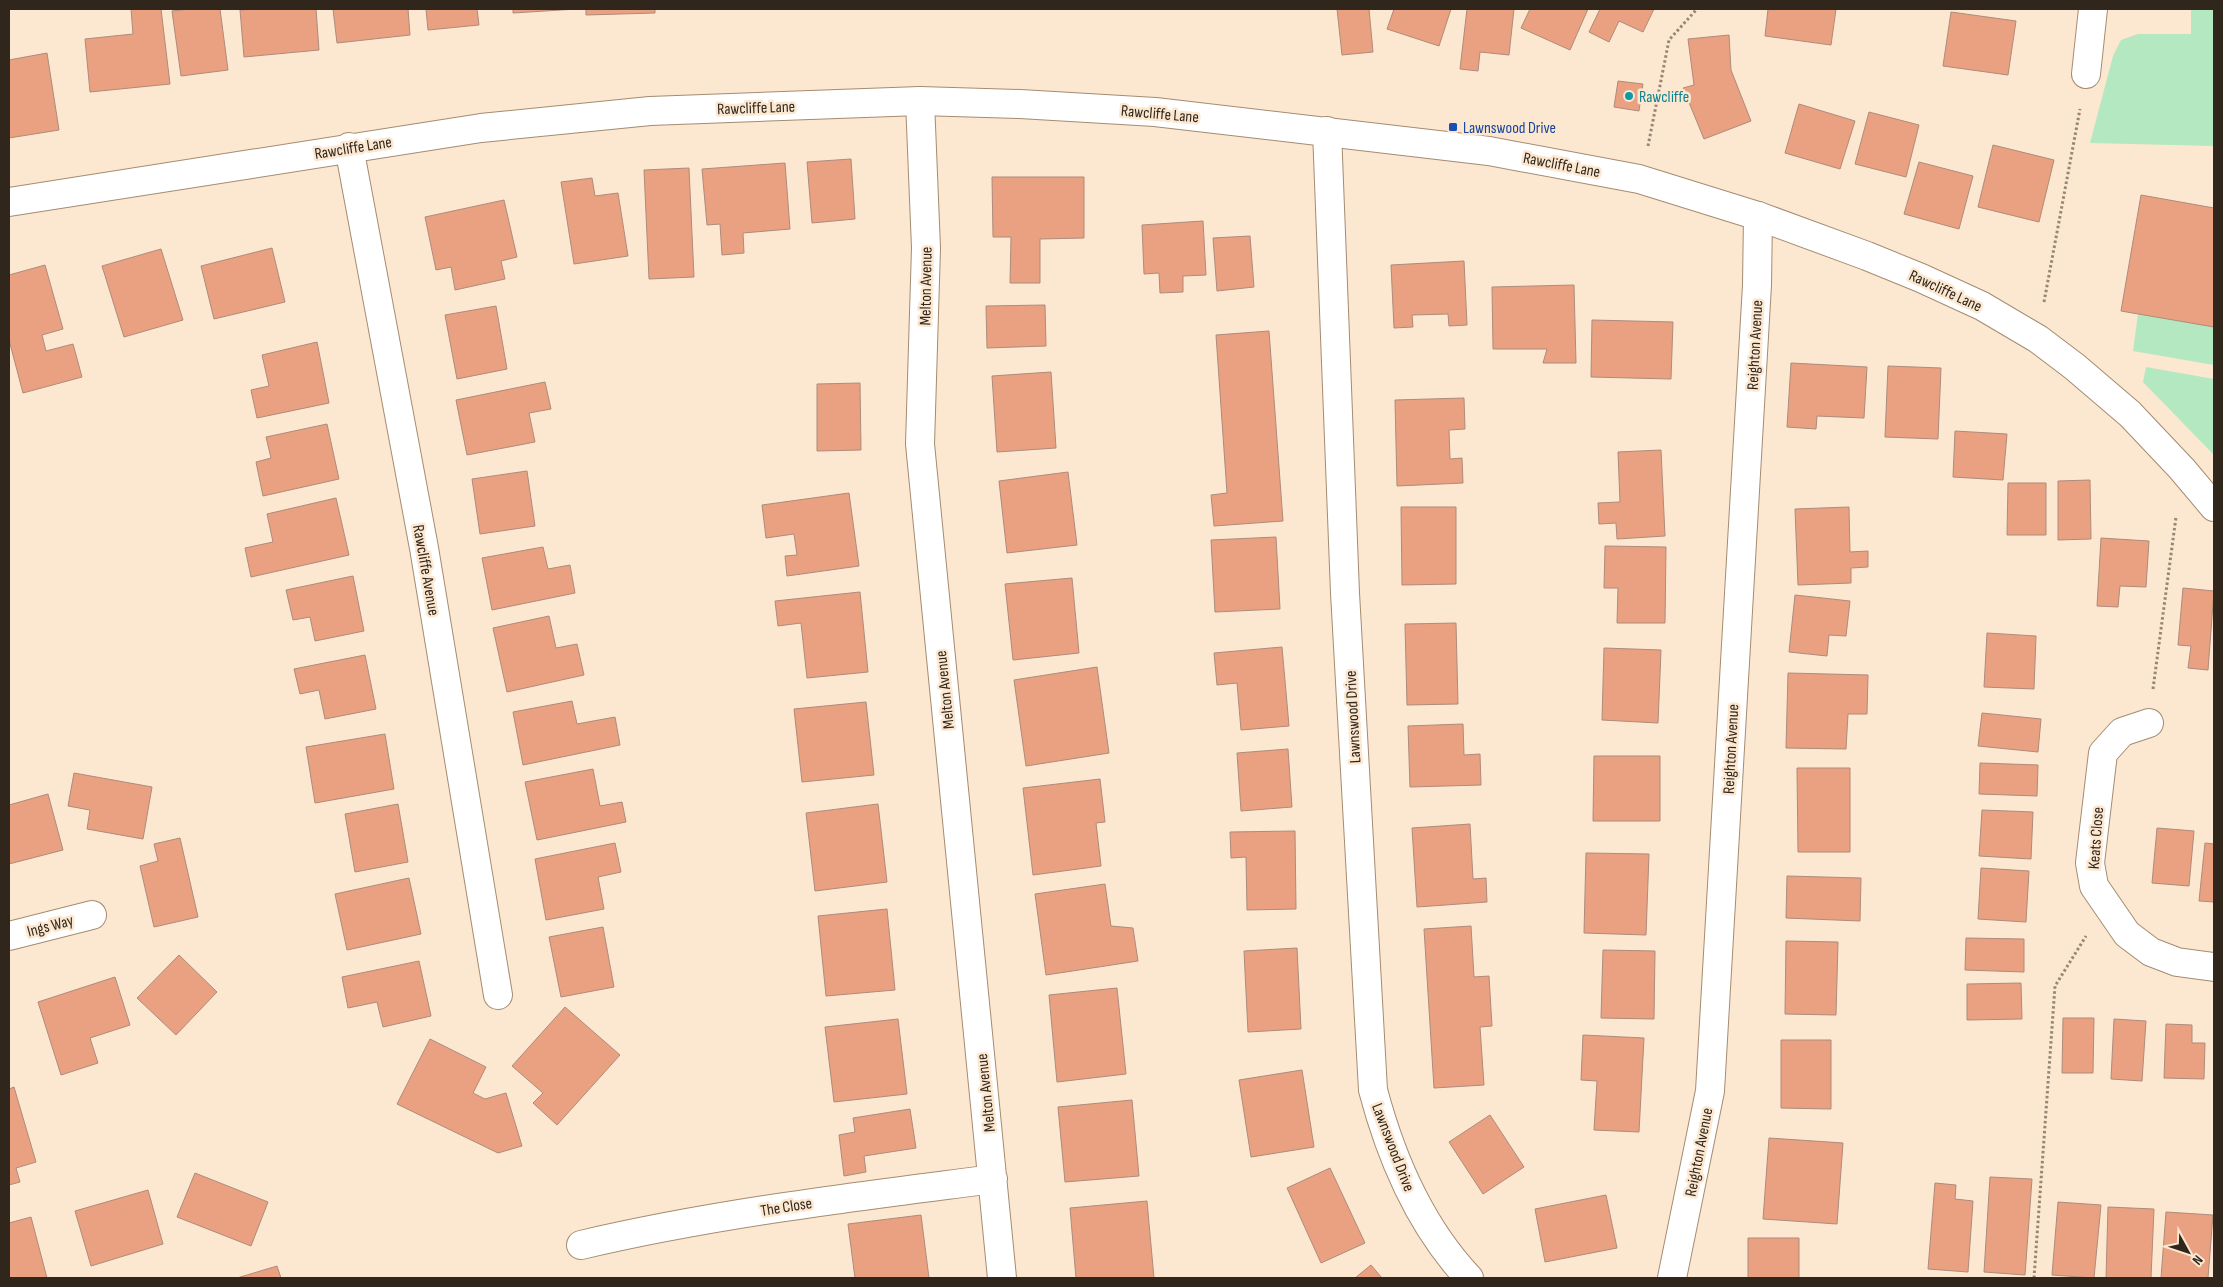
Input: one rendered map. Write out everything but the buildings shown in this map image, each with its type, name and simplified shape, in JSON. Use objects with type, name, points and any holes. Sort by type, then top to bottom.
[{"type":"street","points":[[2086,74],[2093,9]]},
{"type":"street","name":"Rawcliffe Lane","points":[[9,202],[481,128],[650,111],[920,100],[1155,112],[1327,130],[1489,151],[1639,179],[1758,216],[1921,278],[1982,306],[2038,339],[2075,367],[2130,414],[2182,469],[2214,507]]},
{"type":"street","name":"Melton Avenue","points":[[920,100],[926,248],[920,444],[1002,1278]]},
{"type":"street","name":"Lawnswood Drive","points":[[1327,130],[1345,593],[1373,1090],[1393,1155],[1412,1195],[1434,1233],[1468,1278]]},
{"type":"street","name":"Rawcliffe Avenue","points":[[349,148],[424,548],[498,995]]},
{"type":"street","name":"Reighton Avenue","points":[[1672,1278],[1710,1091],[1757,285],[1758,216]]},
{"type":"street","name":"Keats Close","points":[[2149,723],[2122,732],[2103,753],[2090,863],[2094,886],[2127,934],[2150,952],[2177,962],[2214,967]]},
{"type":"street","name":"Ings Way","points":[[9,936],[92,915]]},
{"type":"street","name":"The Close","points":[[581,1245],[652,1228],[788,1205],[993,1179]]},
{"type":"path","points":[[1639,179],[1651,136],[1669,40],[1697,9]]},
{"type":"path","points":[[2038,339],[2086,74]]},
{"type":"path","points":[[2149,723],[2182,469]]},
{"type":"path","points":[[2034,1278],[2055,986],[2106,904]]},
{"type":"green space","points":[[2191,9],[2214,10],[2214,146],[2090,143],[2113,56],[2121,40],[2138,34],[2191,34]]},
{"type":"green space","points":[[2138,314],[2214,327],[2214,365],[2133,351]]},
{"type":"green space","points":[[2146,367],[2214,379],[2214,455],[2143,382]]},
{"type":"place","name":"Rawcliffe","points":[[1629,96]]},
{"type":"place","name":"Lawnswood Drive","points":[[1453,127]]}]
